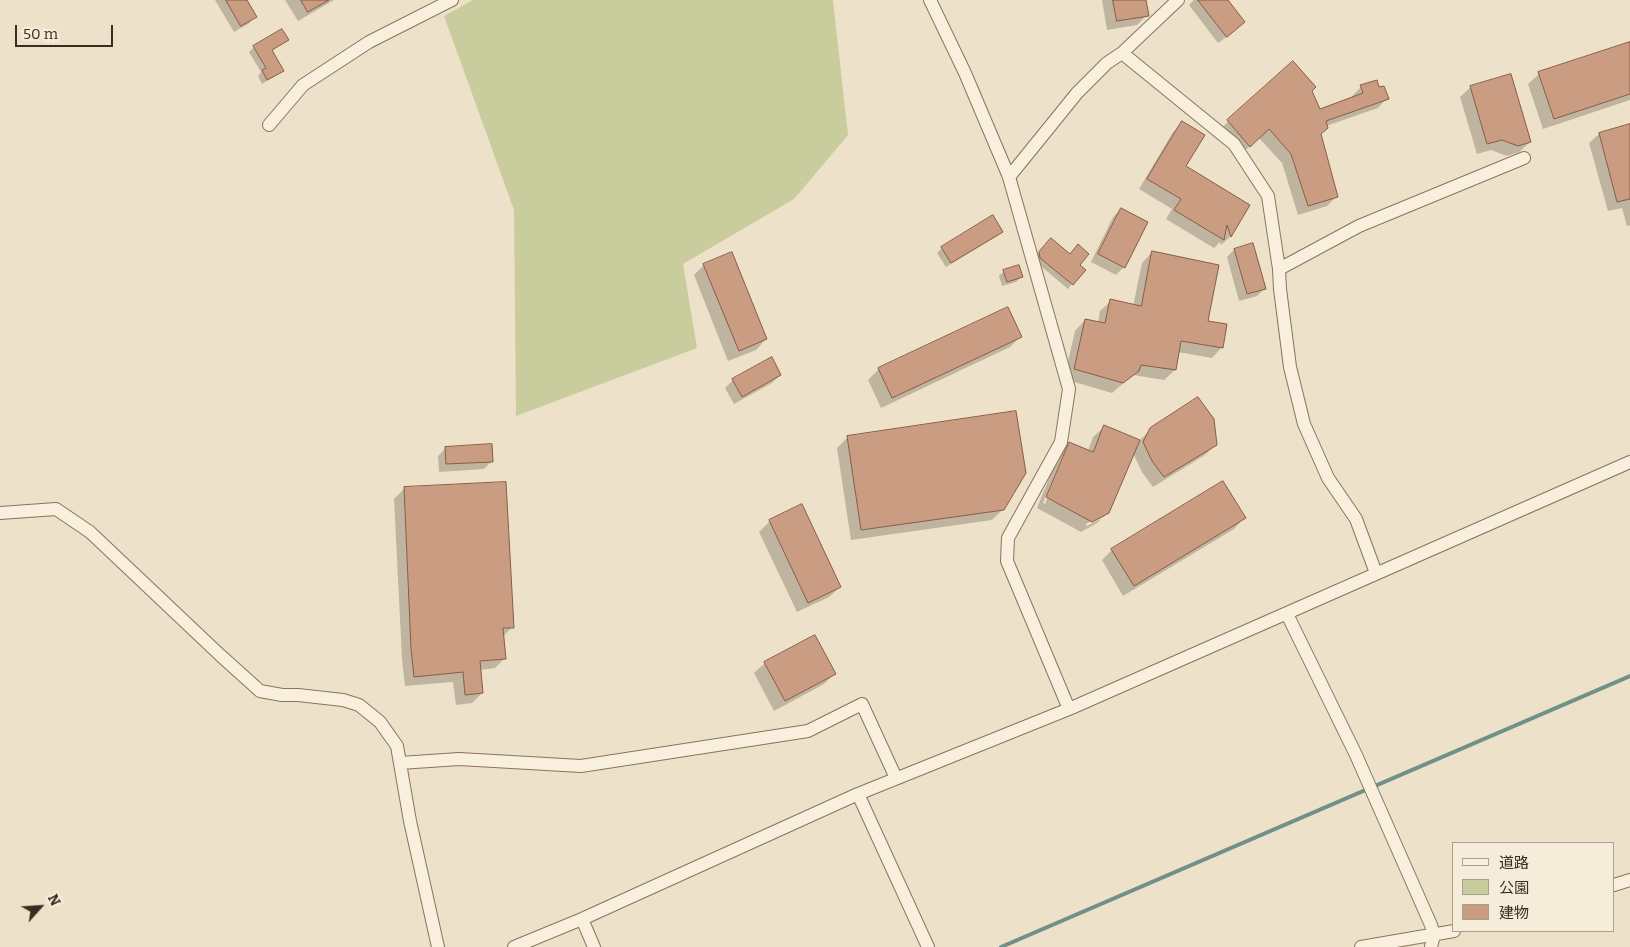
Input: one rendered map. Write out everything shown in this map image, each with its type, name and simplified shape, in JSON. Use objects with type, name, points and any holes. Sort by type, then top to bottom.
[{"type":"street","points":[[268,125],[303,85],[369,42],[452,0]]},
{"type":"street","points":[[930,0],[965,73],[1009,177],[1069,389],[1060,442],[1008,538],[1007,561],[1068,709]]},
{"type":"street","points":[[1009,177],[1077,93],[1107,63],[1122,53],[1178,0]]},
{"type":"street","points":[[1122,53],[1234,144],[1268,196],[1279,269],[1290,367],[1304,424],[1328,478],[1356,519],[1376,573]]},
{"type":"street","points":[[1279,269],[1359,226],[1524,158]]},
{"type":"street","points":[[514,947],[582,919],[858,794],[1068,709],[1630,462]]},
{"type":"street","points":[[0,514],[56,509],[90,532],[260,691],[282,695],[343,700],[359,706],[380,722],[397,746],[410,821],[438,947]]},
{"type":"street","points":[[1287,614],[1356,755],[1433,941]]},
{"type":"street","points":[[400,762],[459,758],[581,766],[808,731],[862,704],[896,778]]},
{"type":"street","points":[[858,794],[928,947]]},
{"type":"street","points":[[1615,885],[1630,880]]},
{"type":"street","points":[[582,919],[594,947]]},
{"type":"street","points":[[1361,947],[1433,941],[1452,932]]},
{"type":"green space","points":[[473,0],[833,0],[848,135],[794,199],[683,264],[697,348],[516,416],[514,210],[444,16]]},
{"type":"building","points":[[226,0],[247,0],[257,17],[241,26]]},
{"type":"building","points":[[301,0],[329,0],[308,12]]},
{"type":"building","points":[[1113,0],[1146,0],[1149,16],[1117,21]]},
{"type":"building","points":[[1198,0],[1228,0],[1245,22],[1227,37]]},
{"type":"building","points":[[282,29],[289,40],[272,50],[284,71],[267,80],[262,70],[266,68],[253,46]]},
{"type":"building","points":[[1630,42],[1630,94],[1554,119],[1538,72]]},
{"type":"building","points":[[1293,61],[1316,87],[1312,91],[1320,109],[1363,93],[1360,85],[1377,80],[1379,87],[1384,86],[1389,99],[1326,121],[1328,128],[1321,134],[1338,197],[1308,206],[1291,154],[1269,129],[1250,147],[1227,120]]},
{"type":"building","points":[[1511,74],[1531,142],[1518,146],[1502,140],[1487,144],[1470,86]]},
{"type":"building","points":[[1182,121],[1205,135],[1186,166],[1250,205],[1231,237],[1227,225],[1224,240],[1174,210],[1181,199],[1147,179]]},
{"type":"building","points":[[1630,124],[1630,199],[1617,202],[1599,133]]},
{"type":"building","points":[[1121,208],[1148,222],[1125,268],[1098,254]]},
{"type":"building","points":[[993,215],[1003,232],[951,263],[941,247]]},
{"type":"building","points":[[1051,238],[1070,254],[1078,244],[1089,254],[1080,265],[1086,270],[1073,285],[1040,258],[1039,252]]},
{"type":"building","points":[[1253,243],[1266,289],[1247,294],[1234,249]]},
{"type":"building","points":[[1152,251],[1219,265],[1208,321],[1227,324],[1223,348],[1181,341],[1176,370],[1141,365],[1139,371],[1123,383],[1074,369],[1085,319],[1105,323],[1110,299],[1141,306]]},
{"type":"building","points":[[732,252],[767,339],[739,351],[703,264]]},
{"type":"building","points":[[1019,265],[1023,277],[1007,282],[1003,270]]},
{"type":"building","points":[[1008,307],[1022,337],[892,398],[878,368]]},
{"type":"building","points":[[772,357],[781,375],[742,397],[732,379]]},
{"type":"building","points":[[1198,397],[1214,419],[1217,445],[1164,477],[1152,461],[1143,442],[1150,428]]},
{"type":"building","points":[[1016,411],[1026,473],[1004,510],[861,530],[847,436]]},
{"type":"building","points":[[1104,425],[1140,440],[1109,513],[1092,522],[1046,497],[1069,442],[1093,452]]},
{"type":"building","points":[[492,444],[493,462],[446,464],[445,447]]},
{"type":"building","points":[[1223,481],[1246,518],[1134,586],[1111,549]]},
{"type":"building","points":[[506,482],[514,628],[503,628],[506,659],[480,661],[483,693],[465,695],[463,672],[414,677],[411,649],[404,487]]},
{"type":"building","points":[[802,504],[841,587],[808,603],[769,520]]},
{"type":"building","points":[[815,635],[836,674],[785,701],[764,662]]},
{"type":"waterway","points":[[1001,947],[1630,676]]}]
